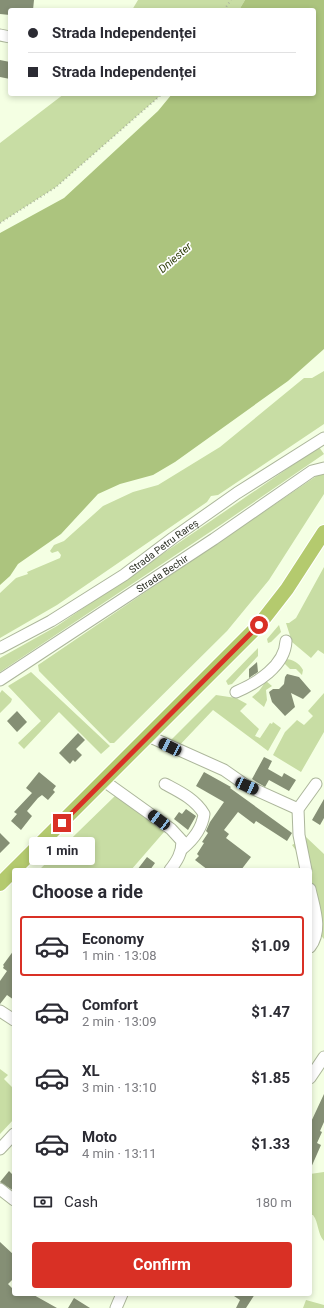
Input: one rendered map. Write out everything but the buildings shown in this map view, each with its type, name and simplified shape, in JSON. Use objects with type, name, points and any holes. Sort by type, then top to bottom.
[{"type":"main road","points":[[19,868],[259,625],[287,589],[324,532]]},
{"type":"street","name":"Strada Petru Rareș","points":[[0,648],[51,621],[124,575],[237,493],[324,438]]},
{"type":"street","name":"Strada Bechir","points":[[0,680],[214,539],[312,471],[324,468]]},
{"type":"street","points":[[236,692],[263,677],[286,650],[286,641]]},
{"type":"street","points":[[148,736],[224,770],[247,786],[298,809]]},
{"type":"street","points":[[104,781],[171,829],[182,842],[182,849],[178,861],[172,868]]},
{"type":"street","points":[[165,784],[185,794],[199,805],[204,814],[199,830],[192,841],[182,849]]},
{"type":"street","points":[[306,868],[299,835],[298,809],[316,784]]},
{"type":"street","points":[[312,900],[317,927],[316,936],[312,943]]},
{"type":"street","points":[[0,1011],[12,1019]]},
{"type":"street","points":[[312,1075],[324,1057]]},
{"type":"street","points":[[0,1148],[12,1136]]},
{"type":"street","points":[[0,1189],[12,1198]]},
{"type":"street","points":[[116,1308],[121,1296]]},
{"type":"path","points":[[0,223],[56,187],[160,96]]},
{"type":"shaded area","points":[[138,0],[245,0],[240,8],[133,8]]},
{"type":"shaded area","points":[[61,96],[160,96],[56,187],[0,223],[0,143]]},
{"type":"shaded area","points":[[324,371],[324,424],[218,495],[211,496],[207,502],[57,605],[0,638],[0,593],[16,578],[28,574],[27,572],[60,558],[61,555],[58,551],[52,553],[50,551],[54,545],[64,541],[103,506],[133,492],[158,485],[220,447],[304,378],[312,378]]},
{"type":"shaded area","points":[[319,447],[324,454],[0,672],[0,658],[57,626]]},
{"type":"shaded area","points":[[324,474],[324,494],[269,580],[227,631],[114,743],[110,743],[39,671],[38,665],[318,475]]},
{"type":"shaded area","points":[[324,567],[324,654],[318,650],[311,658],[292,642],[286,623],[289,623],[296,618]]},
{"type":"shaded area","points":[[279,625],[281,632],[268,643],[267,639]]},
{"type":"shaded area","points":[[258,648],[258,656],[232,684],[228,685],[226,681]]},
{"type":"shaded area","points":[[285,659],[298,663],[303,670],[302,675],[296,669],[290,669],[282,661]]},
{"type":"shaded area","points":[[31,672],[110,746],[101,754],[59,712],[24,749],[18,743],[41,721],[8,686]]},
{"type":"shaded area","points":[[266,681],[272,686],[266,690],[267,700],[264,707],[252,697],[259,691]]},
{"type":"shaded area","points":[[2,690],[12,699],[0,713],[0,693]]},
{"type":"shaded area","points":[[324,693],[324,732],[301,772],[273,755],[285,732],[297,720],[304,725],[313,716],[308,711]]},
{"type":"shaded area","points":[[216,695],[236,698],[247,704],[240,711],[259,729],[255,736],[260,738],[270,723],[272,724],[273,722],[281,728],[268,751],[213,710],[176,749],[168,743]]},
{"type":"shaded area","points":[[116,795],[164,832],[133,868],[41,868]]},
{"type":"shaded area","points":[[306,837],[324,854],[324,939],[312,926],[312,868],[309,868],[292,845]]},
{"type":"shaded area","points":[[0,1069],[8,1075],[4,1079],[12,1087],[12,1121],[0,1134]]},
{"type":"shaded area","points":[[324,1172],[324,1241],[320,1235],[315,1218],[312,1215],[312,1174]]},
{"type":"shaded area","points":[[306,1300],[324,1305],[324,1308],[303,1308]]},
{"type":"water","name":"Dniester","points":[[245,0],[324,0],[324,349],[288,381],[175,462],[153,475],[120,484],[98,494],[61,534],[18,564],[10,576],[0,585],[0,233],[64,198],[158,111],[170,96],[316,96],[316,8],[240,8]]},
{"type":"route","points":[[62,823],[205,681],[259,625]]}]
